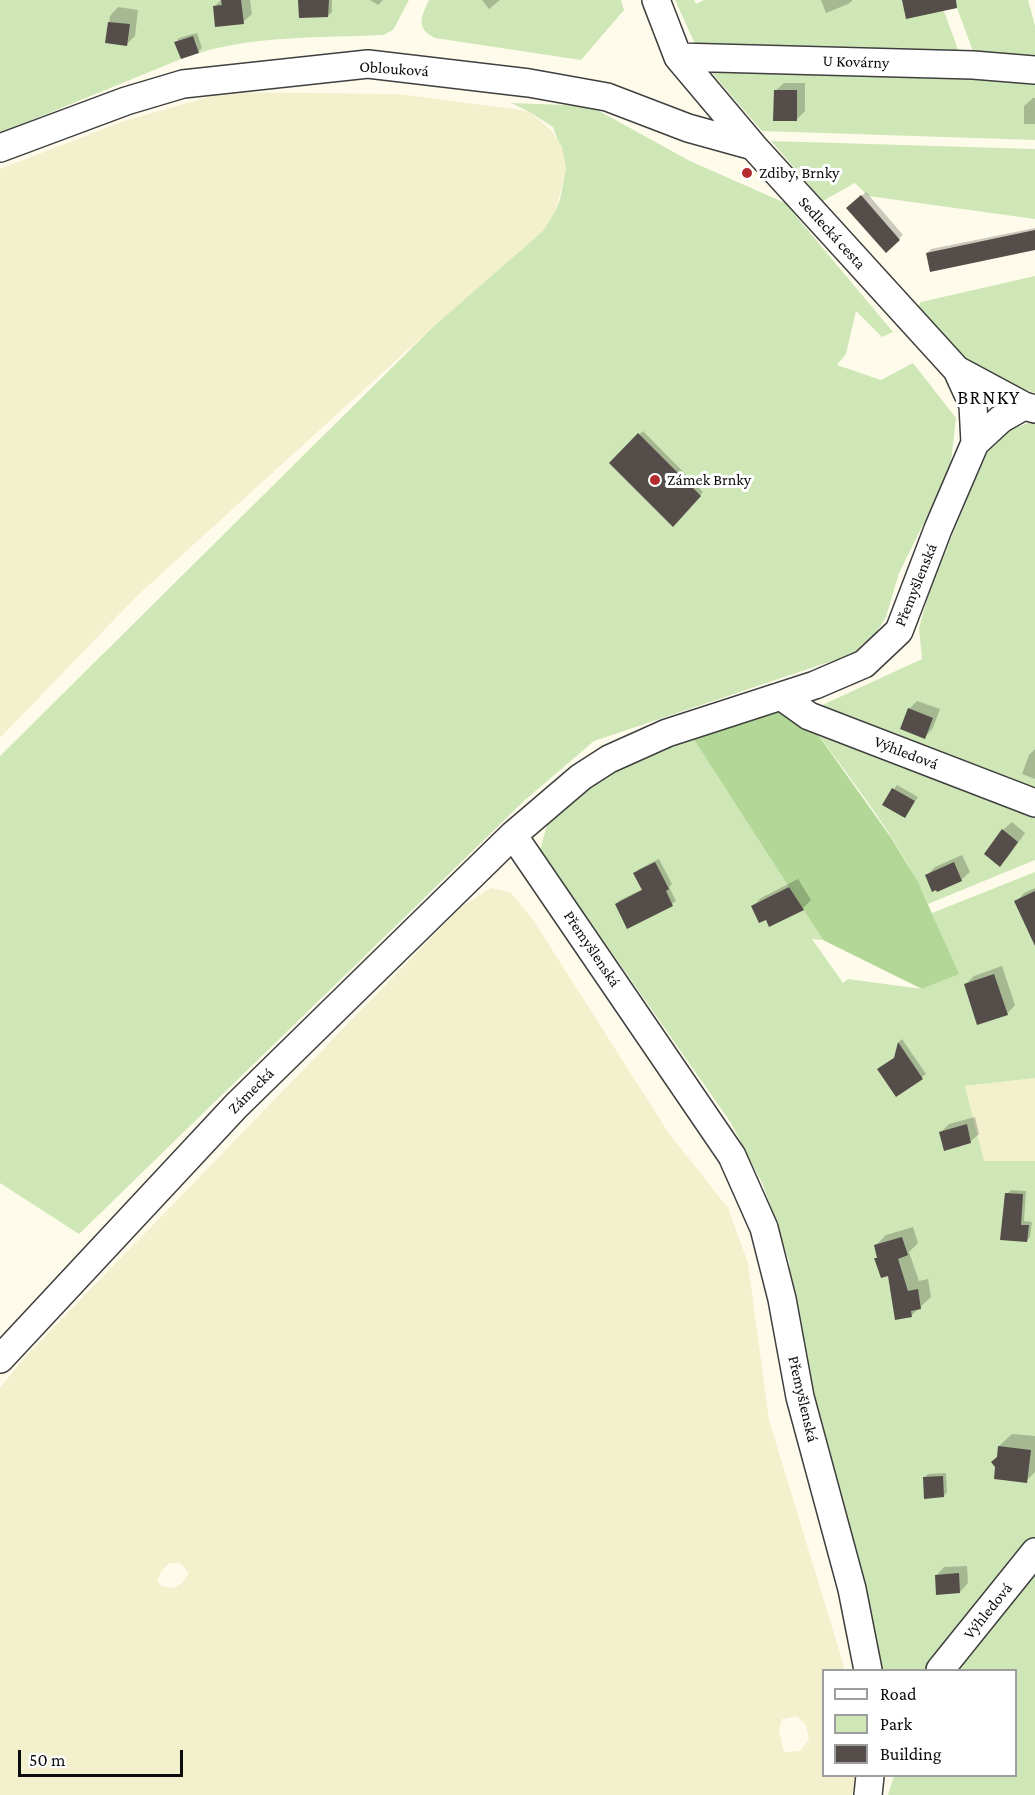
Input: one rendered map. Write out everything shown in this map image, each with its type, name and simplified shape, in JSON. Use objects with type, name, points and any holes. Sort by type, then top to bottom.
[{"type":"street","name":"Sedlecká cesta","points":[[656,0],[678,57],[753,146],[957,370]]},
{"type":"street","name":"U Kovárny","points":[[678,57],[973,65],[1035,70]]},
{"type":"street","name":"Oblouková","points":[[0,147],[183,84],[368,64],[529,83],[607,98],[688,128],[753,146]]},
{"type":"street","points":[[957,370],[1029,408]]},
{"type":"street","points":[[957,370],[973,405],[975,443]]},
{"type":"street","points":[[975,443],[1001,419],[1029,408]]},
{"type":"street","name":"Přemyšlenská","points":[[868,1669],[852,1589],[800,1397],[782,1299],[764,1228],[732,1156],[513,835],[581,777],[609,759],[667,733],[815,685],[864,664],[899,631],[938,529],[975,443]]},
{"type":"street","name":"Výhledová","points":[[781,696],[809,716],[1035,803]]},
{"type":"street","name":"Zámecká","points":[[0,1359],[236,1106],[513,835]]},
{"type":"street","name":"Výhledová","points":[[942,1669],[1035,1552]]},
{"type":"street","points":[[868,1795],[870,1777]]},
{"type":"shaded area","points":[[226,92],[399,94],[528,111],[551,130],[562,147],[566,169],[556,210],[543,231],[434,326],[136,597],[0,738],[0,169],[124,121]]},
{"type":"shaded area","points":[[491,888],[510,892],[532,918],[668,1132],[728,1208],[748,1263],[769,1420],[843,1663],[844,1669],[822,1669],[822,1777],[857,1777],[852,1795],[0,1795],[0,1388],[23,1359],[461,907]],"holes":[[[170,1563],[180,1563],[189,1573],[182,1583],[174,1588],[161,1586],[157,1580],[162,1570]],[[797,1716],[806,1725],[809,1739],[800,1751],[784,1752],[779,1731],[782,1719]]]},
{"type":"shaded area","points":[[1035,1078],[1035,1161],[984,1161],[965,1086]]},
{"type":"green space","points":[[0,0],[409,0],[393,30],[383,35],[267,40],[199,53],[193,36],[175,41],[181,59],[0,133]]},
{"type":"green space","points":[[429,0],[621,0],[624,10],[581,60],[435,38],[422,26],[422,17]]},
{"type":"green space","points":[[675,0],[694,0],[696,4],[704,0],[940,0],[960,55],[708,47],[695,44]]},
{"type":"green space","points":[[954,0],[1028,0],[1035,26],[1035,56],[974,54]]},
{"type":"green space","points":[[705,65],[1035,75],[1035,140],[762,131]]},
{"type":"green space","points":[[511,103],[590,106],[690,161],[792,206],[790,209],[893,332],[882,337],[856,311],[846,354],[837,365],[881,380],[913,363],[956,418],[950,470],[899,573],[886,617],[865,651],[594,741],[525,800],[79,1234],[0,1183],[0,756],[434,326],[543,231],[560,199],[566,169],[562,147],[553,127]]},
{"type":"green space","points":[[771,141],[1035,149],[1035,219],[868,196],[855,183],[823,201]]},
{"type":"green space","points":[[1035,276],[1035,393],[991,378],[966,366],[915,311],[921,302]]},
{"type":"green space","points":[[1031,422],[1035,423],[1035,792],[818,707],[922,659],[919,628],[929,592],[995,436]]},
{"type":"green space","points":[[799,708],[892,839],[918,882],[959,974],[922,989],[823,940],[689,732],[718,723]]},
{"type":"green space","points":[[812,726],[1035,814],[1035,860],[928,904],[917,880],[890,835]]},
{"type":"green space","points":[[689,732],[823,940],[812,939],[843,983],[848,979],[922,989],[958,974],[932,913],[1035,872],[1035,1078],[965,1086],[984,1161],[1035,1161],[1035,1537],[929,1669],[876,1669],[803,1375],[789,1261],[763,1185],[731,1123],[540,850],[547,825],[605,773]]},
{"type":"green space","points":[[1035,1570],[1035,1795],[888,1795],[894,1777],[1017,1777],[1017,1669],[955,1669]]},
{"type":"building","points":[[221,0],[241,0],[244,24],[215,27],[213,6],[222,5]]},
{"type":"building","points":[[298,0],[329,0],[328,17],[299,18]]},
{"type":"building","points":[[902,0],[956,0],[957,8],[906,19]]},
{"type":"building","points":[[108,22],[130,24],[127,46],[105,43]]},
{"type":"building","points":[[193,36],[199,53],[181,59],[174,42]]},
{"type":"building","points":[[774,90],[797,90],[797,121],[773,121]]},
{"type":"building","points":[[861,195],[900,240],[886,253],[846,208]]},
{"type":"building","points":[[1035,230],[1035,250],[930,272],[926,253]]},
{"type":"building","name":"Zámek Brnky","points":[[638,433],[701,496],[673,527],[609,463]]},
{"type":"building","points":[[908,708],[933,718],[925,739],[900,729]]},
{"type":"building","points":[[892,788],[915,801],[905,818],[882,805]]},
{"type":"building","points":[[1002,829],[1018,842],[1000,867],[984,854]]},
{"type":"building","points":[[655,862],[669,889],[666,891],[673,906],[627,929],[615,904],[642,890],[633,873]]},
{"type":"building","points":[[954,862],[962,881],[932,892],[925,875]]},
{"type":"building","points":[[789,887],[804,910],[769,927],[766,920],[759,923],[751,906]]},
{"type":"building","points":[[1035,891],[1035,946],[1014,901]]},
{"type":"building","points":[[994,974],[1008,1015],[977,1025],[964,984]]},
{"type":"building","points":[[898,1042],[923,1079],[896,1097],[877,1069],[894,1058]]},
{"type":"building","points":[[967,1124],[971,1143],[944,1151],[939,1132]]},
{"type":"building","points":[[1005,1193],[1023,1194],[1021,1225],[1029,1225],[1027,1242],[1000,1240]]},
{"type":"building","points":[[902,1237],[908,1255],[898,1259],[908,1291],[918,1289],[921,1309],[911,1311],[912,1317],[895,1320],[888,1276],[881,1278],[874,1258],[877,1258],[874,1245]]},
{"type":"building","points":[[998,1446],[1031,1450],[1027,1483],[994,1479],[995,1467],[991,1462],[997,1457]]},
{"type":"building","points":[[943,1476],[944,1497],[924,1499],[923,1477]]},
{"type":"building","points":[[959,1573],[960,1593],[936,1595],[935,1575]]},
{"type":"place","name":"Zdiby, Brnky","points":[[747,173]]},
{"type":"place","name":"Zámek Brnky","points":[[655,480]]},
{"type":"district","name":"BRNKY","points":[[989,398]]}]
